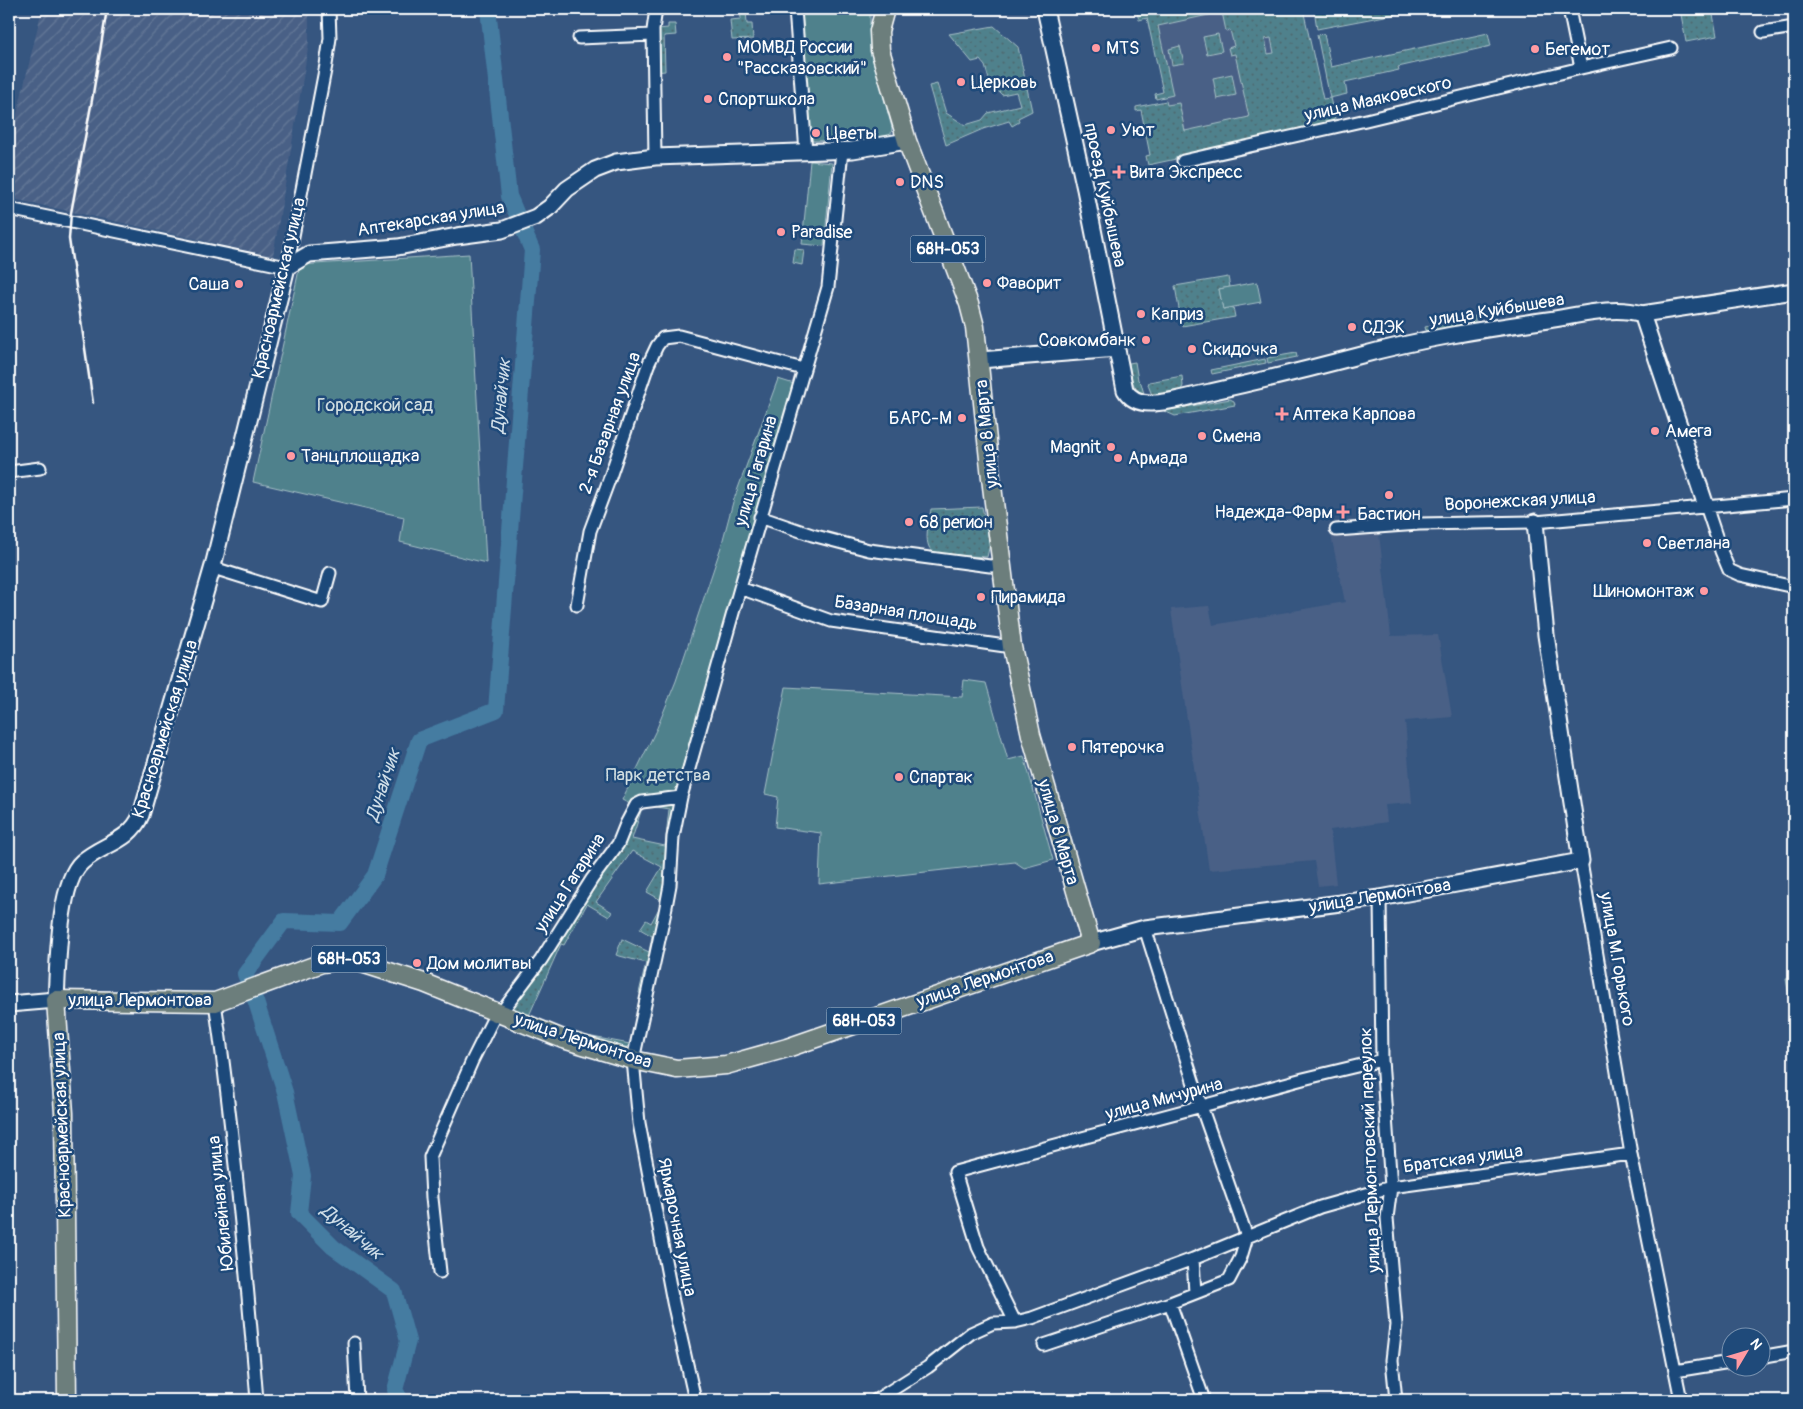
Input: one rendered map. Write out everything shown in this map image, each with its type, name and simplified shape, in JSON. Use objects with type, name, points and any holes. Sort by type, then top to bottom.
[{"type":"main road","name":"улица 8 Марта","points":[[885,9],[879,31],[880,50],[908,141],[969,304],[975,327],[1012,647],[1031,735],[1091,943]]},
{"type":"main road","name":"улица Лермонтова","points":[[56,1000],[215,1002],[322,964],[349,959],[424,983],[563,1039],[633,1060],[677,1069],[726,1065],[786,1048],[1091,943]]},
{"type":"main road","name":"Красноармейская улица","points":[[56,1000],[64,1113],[67,1400]]},
{"type":"street","name":"Красноармейская улица","points":[[56,1000],[62,920],[70,881],[75,870],[82,862],[91,855],[119,841],[138,823],[213,566],[287,267],[326,65],[330,38],[329,9]]},
{"type":"street","points":[[655,157],[653,35],[656,9]]},
{"type":"street","points":[[795,9],[806,152]]},
{"type":"street","name":"проезд Куйбышева","points":[[1045,9],[1085,189],[1125,390]]},
{"type":"street","points":[[1569,9],[1581,68]]},
{"type":"street","points":[[1763,32],[1794,27]]},
{"type":"street","points":[[579,38],[653,35]]},
{"type":"street","name":"улица Маяковского","points":[[1182,161],[1671,48]]},
{"type":"street","name":"Аптекарская улица","points":[[287,267],[309,254],[398,247],[502,230],[536,217],[550,207],[567,189],[594,170],[616,162],[655,157],[842,151],[908,141]]},
{"type":"street","name":"улица Гагарина","points":[[633,1060],[670,886],[673,837],[682,797],[760,517],[828,287],[842,151]]},
{"type":"street","points":[[9,208],[287,267]]},
{"type":"street","name":"улица Куйбышева","points":[[1125,390],[1137,401],[1153,404],[1297,372],[1379,350],[1477,330],[1610,311],[1642,314],[1794,291]]},
{"type":"street","points":[[1642,314],[1729,570],[1740,575],[1794,586]]},
{"type":"street","name":"2-я Базарная улица","points":[[577,605],[590,531],[648,365],[663,338],[679,336],[804,369]]},
{"type":"street","points":[[980,360],[1117,349]]},
{"type":"street","points":[[9,472],[40,468]]},
{"type":"street","name":"Воронежская улица","points":[[1336,530],[1419,524],[1534,522],[1794,499]]},
{"type":"street","points":[[760,517],[812,535],[869,550],[990,566],[1002,565]]},
{"type":"street","name":"улица М.Горького","points":[[1534,522],[1546,635],[1581,861],[1631,1154],[1681,1400]]},
{"type":"street","points":[[213,566],[220,570],[322,602],[330,573]]},
{"type":"street","name":"Базарная площадь","points":[[740,588],[830,621],[1012,647]]},
{"type":"street","name":"улица Гагарина","points":[[440,1272],[432,1198],[430,1157],[472,1061],[498,1014],[541,960],[592,880],[618,844],[636,805],[642,802],[682,797]]},
{"type":"street","name":"улица Лермонтова","points":[[1091,943],[1145,928],[1380,898],[1581,861]]},
{"type":"street","name":"улица Лермонтовский переулок","points":[[1380,898],[1382,1060],[1391,1187],[1387,1218],[1396,1325],[1392,1360],[1396,1400]]},
{"type":"street","points":[[1044,1345],[1170,1303],[1229,1280],[1241,1257],[1247,1238],[1201,1106],[1145,928]]},
{"type":"street","points":[[9,1004],[56,1000]]},
{"type":"street","name":"Юбилейная улица","points":[[215,1002],[242,1229],[256,1400]]},
{"type":"street","name":"Ярмарочная улица","points":[[633,1060],[639,1124],[673,1302],[695,1400]]},
{"type":"street","name":"улица Мичурина","points":[[1016,1322],[978,1248],[955,1172],[1382,1060]]},
{"type":"street","name":"Братская улица","points":[[876,1400],[928,1366],[971,1333],[993,1324],[1016,1322],[1032,1318],[1193,1259],[1320,1207],[1391,1187],[1631,1154]]},
{"type":"street","points":[[1193,1259],[1195,1293]]},
{"type":"street","points":[[1170,1303],[1204,1400]]},
{"type":"street","points":[[354,1343],[356,1400]]},
{"type":"street","points":[[1770,1355],[1794,1351]]},
{"type":"street","points":[[1676,1371],[1720,1364]]},
{"type":"shaded area","points":[[42,9],[309,9],[309,42],[273,256],[9,198],[9,148]]},
{"type":"shaded area","points":[[1171,9],[1303,9],[1327,119],[1177,151],[1147,14]]},
{"type":"shaded area","points":[[1379,534],[1391,636],[1438,635],[1452,717],[1405,721],[1412,803],[1385,805],[1387,822],[1330,830],[1336,884],[1318,886],[1314,861],[1209,870],[1171,609],[1209,606],[1213,625],[1345,602],[1331,535]]},
{"type":"green space","points":[[802,9],[870,9],[870,44],[892,128],[891,134],[884,140],[812,141],[809,138]]},
{"type":"green space","points":[[1136,9],[1303,9],[1323,99],[1330,98],[1336,123],[1176,157],[1176,159],[1148,165],[1146,156],[1150,155],[1141,110],[1136,111],[1136,107],[1166,101],[1167,105],[1179,103],[1185,131],[1249,117],[1235,54],[1230,55],[1228,48],[1234,46],[1230,30],[1226,31],[1222,12],[1158,26],[1173,95],[1156,99],[1155,94],[1163,92],[1147,18],[1139,20]],"holes":[[[1271,38],[1274,53],[1268,54],[1265,39]]]},
{"type":"green space","points":[[1314,9],[1411,9],[1411,11],[1317,29]]},
{"type":"green space","points":[[1680,9],[1712,9],[1717,36],[1686,42]]},
{"type":"green space","points":[[740,10],[746,10],[747,24],[752,24],[753,39],[732,40],[730,20],[741,19]]},
{"type":"green space","points":[[668,24],[675,24],[676,35],[664,36],[665,71],[656,72],[658,29],[668,28]]},
{"type":"green space","points":[[994,26],[1018,47],[1032,111],[1018,118],[1019,122],[1012,126],[1009,121],[983,129],[946,145],[929,86],[937,84],[946,113],[965,125],[982,120],[988,113],[1020,105],[1016,92],[1002,95],[990,83],[985,66],[980,60],[972,62],[949,34]]},
{"type":"green space","points":[[1488,33],[1491,46],[1398,67],[1399,70],[1345,82],[1347,94],[1330,98],[1317,35],[1324,34],[1331,67]]},
{"type":"green space","points":[[1218,34],[1222,51],[1207,54],[1203,37]]},
{"type":"green space","points":[[1180,46],[1184,63],[1172,65],[1169,49]]},
{"type":"green space","points":[[1232,74],[1236,95],[1217,99],[1213,78]]},
{"type":"green space","points":[[810,161],[832,163],[824,246],[802,244]]},
{"type":"green space","points":[[795,249],[804,250],[802,265],[793,263]]},
{"type":"green space","name":"Городской сад","points":[[469,254],[486,563],[400,542],[404,517],[253,482],[300,265]]},
{"type":"green space","points":[[1228,277],[1230,287],[1219,289],[1223,309],[1233,307],[1235,317],[1182,326],[1175,286]]},
{"type":"green space","points":[[1257,282],[1261,302],[1223,309],[1219,289]]},
{"type":"green space","points":[[1475,316],[1475,324],[1428,338],[1425,327]]},
{"type":"green space","points":[[1296,353],[1297,357],[1268,363],[1267,358]]},
{"type":"green space","points":[[1265,359],[1266,363],[1212,374],[1211,370]]},
{"type":"green space","points":[[1135,362],[1138,380],[1141,383],[1144,394],[1136,389],[1132,381],[1129,363]]},
{"type":"green space","points":[[1182,376],[1183,386],[1181,390],[1152,395],[1148,385],[1149,382]]},
{"type":"green space","name":"Парк детства","points":[[778,379],[794,384],[676,789],[672,794],[632,805],[622,800],[657,728],[676,681],[721,547],[733,502]]},
{"type":"green space","points":[[1230,399],[1234,401],[1235,405],[1175,416],[1164,411]]},
{"type":"green space","points":[[982,507],[990,544],[987,557],[936,554],[931,551],[927,534],[931,509]]},
{"type":"green space","name":"Спартак","points":[[964,680],[986,683],[1008,760],[1024,756],[1053,860],[1024,868],[1015,862],[819,884],[821,833],[775,827],[778,797],[765,794],[786,687],[962,697]]},
{"type":"green space","points":[[674,799],[669,832],[664,900],[631,1044],[624,1049],[565,1032],[630,1044],[646,963],[616,955],[622,939],[649,952],[652,936],[640,929],[646,920],[651,923],[663,901],[647,892],[662,867],[632,851],[596,902],[612,912],[609,917],[587,904],[564,945],[561,944],[527,1020],[516,1014],[513,1010],[621,845],[638,807],[644,803]],"holes":[[[643,805],[669,809],[665,846],[632,839]]]},
{"type":"green space","points":[[1794,978],[1794,1023],[1786,979]]},
{"type":"waterway","name":"Дунайчик","points":[[401,1400],[395,1390],[408,1341],[394,1291],[333,1247],[299,1213],[303,1176],[285,1092],[245,974],[284,921],[340,923],[375,875],[419,740],[496,710],[532,250],[509,196],[488,9]]},
{"type":"railway","points":[[93,403],[69,239],[71,213],[107,9]]},
{"type":"place","name":"MTS","points":[[1096,48]]},
{"type":"place","name":"Бегемот","points":[[1535,49]]},
{"type":"place","name":"МОМВД России \"Рассказовский\"","points":[[727,57]]},
{"type":"place","name":"Церковь","points":[[961,82]]},
{"type":"place","name":"Спортшкола","points":[[708,99]]},
{"type":"place","name":"Уют","points":[[1111,130]]},
{"type":"place","name":"Цветы","points":[[816,133]]},
{"type":"place","name":"Вита Экспресс","points":[[1119,172]]},
{"type":"place","name":"DNS","points":[[900,182]]},
{"type":"place","name":"Paradise","points":[[781,232]]},
{"type":"place","name":"Фаворит","points":[[987,283]]},
{"type":"place","name":"Саша","points":[[239,284]]},
{"type":"place","name":"Каприз","points":[[1141,314]]},
{"type":"place","name":"СДЭК","points":[[1352,327]]},
{"type":"place","name":"Совкомбанк","points":[[1146,340]]},
{"type":"place","name":"Скидочка","points":[[1192,349]]},
{"type":"place","name":"Аптека Карпова","points":[[1282,414]]},
{"type":"place","name":"БАРС-М","points":[[962,418]]},
{"type":"place","name":"Амега","points":[[1655,431]]},
{"type":"place","name":"Смена","points":[[1202,436]]},
{"type":"place","name":"Magnit","points":[[1111,447]]},
{"type":"place","name":"Танцплощадка","points":[[291,456]]},
{"type":"place","name":"Армада","points":[[1118,458]]},
{"type":"place","name":"Бастион","points":[[1389,495]]},
{"type":"place","name":"Надежда-Фарм","points":[[1343,512]]},
{"type":"place","name":"68 регион","points":[[909,522]]},
{"type":"place","name":"Светлана","points":[[1647,543]]},
{"type":"place","name":"Шиномонтаж","points":[[1704,591]]},
{"type":"place","name":"Пирамида","points":[[981,597]]},
{"type":"place","name":"Пятерочка","points":[[1072,747]]},
{"type":"place","name":"Спартак","points":[[899,777]]},
{"type":"place","name":"Дом молитвы","points":[[417,963]]}]
